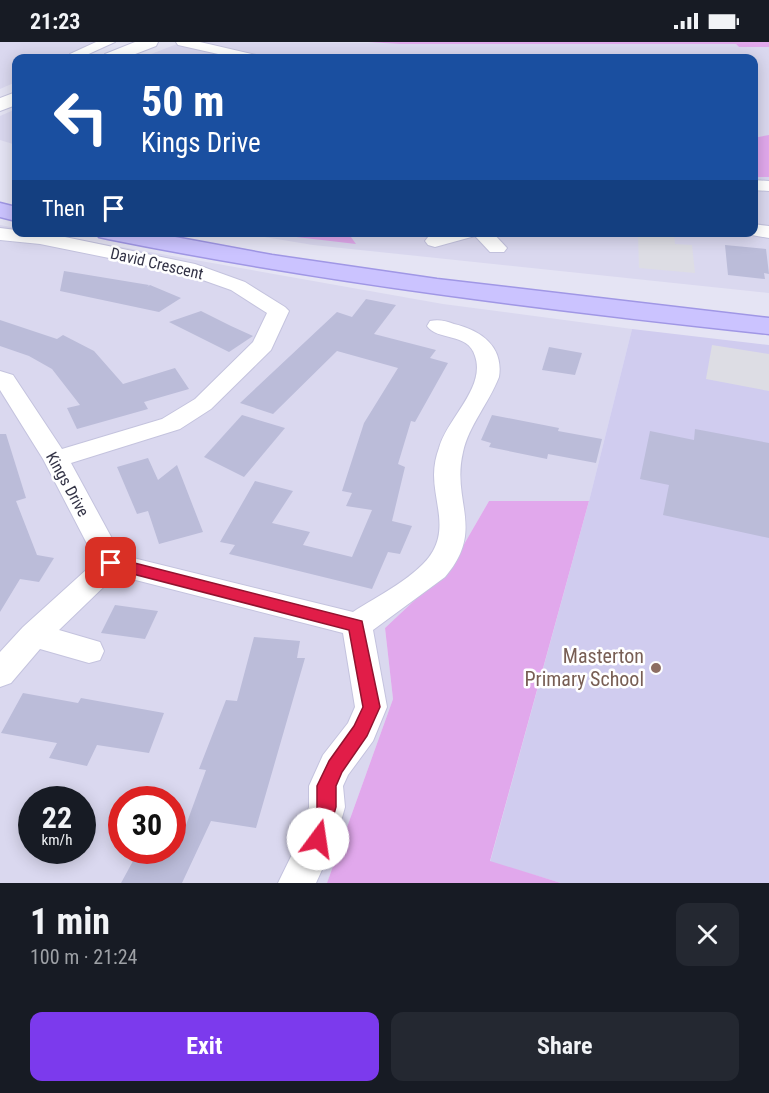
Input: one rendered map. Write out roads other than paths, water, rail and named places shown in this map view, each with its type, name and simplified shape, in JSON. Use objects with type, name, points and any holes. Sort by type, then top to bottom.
[{"type":"main road","points":[[135,237],[279,264],[428,286],[769,326]]},
{"type":"street","points":[[77,54],[108,42]]},
{"type":"street","points":[[121,54],[150,42]]},
{"type":"street","points":[[183,42],[234,54]]},
{"type":"street","name":"David Crescent","points":[[30,237],[188,268],[238,286],[278,311],[263,345],[203,404],[171,424],[56,459]]},
{"type":"street","points":[[435,241],[451,237]]},
{"type":"street","points":[[486,237],[498,248]]},
{"type":"street","points":[[0,674],[34,634],[111,563],[357,625],[412,586],[440,563],[454,537],[452,503],[446,477],[453,440],[472,408],[489,370],[484,351],[470,334],[438,326]]},
{"type":"street","name":"Kings Drive","points":[[0,378],[5,380],[56,459],[111,563]]},
{"type":"street","points":[[297,883],[318,839],[327,807],[326,786],[335,766],[361,731],[371,707],[357,625]]},
{"type":"street","points":[[34,634],[89,651]]},
{"type":"place","name":"Masterton Primary School","points":[[656,668]]}]
